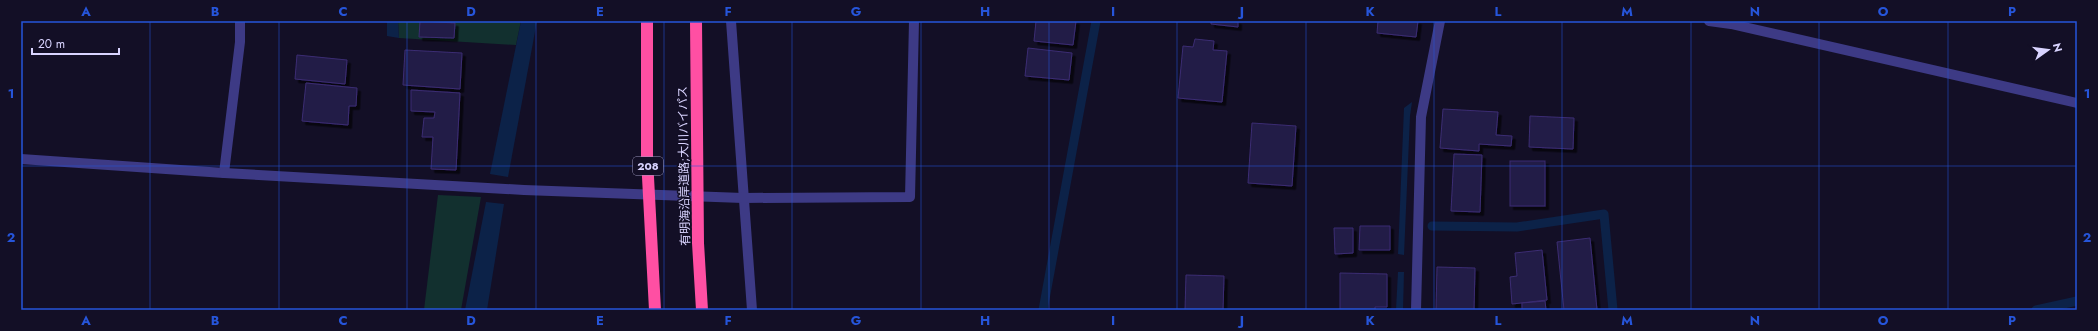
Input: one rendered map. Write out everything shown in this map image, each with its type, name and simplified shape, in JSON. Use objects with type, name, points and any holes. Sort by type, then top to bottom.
[{"type":"highway","name":"208","points":[[647,21],[647,158],[656,310]]},
{"type":"highway","name":"有明海沿岸道路;大川バイパス","points":[[696,21],[698,243],[702,310]]},
{"type":"street","points":[[224,173],[240,42],[240,21]]},
{"type":"street","points":[[730,21],[752,310]]},
{"type":"street","points":[[21,159],[224,173],[524,190],[743,198],[910,197],[914,21]]},
{"type":"street","points":[[1416,310],[1421,117],[1440,21]]},
{"type":"street","points":[[1708,21],[1747,28],[2077,103]]},
{"type":"green space","points":[[398,21],[521,21],[516,45],[399,38]]},
{"type":"green space","points":[[438,195],[481,197],[461,310],[424,310]]},
{"type":"water","points":[[387,21],[398,21],[399,38],[387,36]]},
{"type":"water","points":[[521,21],[537,21],[508,177],[490,174]]},
{"type":"water","points":[[1412,102],[1410,116],[1404,255],[1398,254],[1404,108]]},
{"type":"water","points":[[486,202],[504,204],[487,310],[465,310]]},
{"type":"water","points":[[1398,272],[1404,272],[1403,310],[1396,310]]},
{"type":"building","points":[[420,21],[455,23],[454,38],[419,37]]},
{"type":"building","points":[[1036,21],[1076,21],[1073,45],[1034,41]]},
{"type":"building","points":[[1211,21],[1238,21],[1238,27],[1211,24]]},
{"type":"building","points":[[1378,21],[1418,21],[1416,37],[1377,33]]},
{"type":"building","points":[[1195,39],[1214,41],[1213,50],[1227,51],[1222,102],[1178,98],[1183,46],[1193,47]]},
{"type":"building","points":[[1028,48],[1072,53],[1069,80],[1025,76]]},
{"type":"building","points":[[405,50],[462,53],[460,89],[403,85]]},
{"type":"building","points":[[297,55],[347,60],[345,84],[295,79]]},
{"type":"building","points":[[306,83],[357,88],[356,106],[349,106],[348,125],[302,121]]},
{"type":"building","points":[[411,90],[460,93],[456,170],[431,169],[433,137],[422,137],[424,118],[434,118],[435,112],[411,111]]},
{"type":"building","points":[[1443,109],[1498,112],[1496,135],[1512,136],[1511,146],[1479,144],[1479,151],[1440,148]]},
{"type":"building","points":[[1530,116],[1574,118],[1573,149],[1529,147]]},
{"type":"building","points":[[1252,123],[1296,126],[1292,186],[1248,183]]},
{"type":"building","points":[[1454,154],[1482,155],[1480,212],[1451,211]]},
{"type":"building","points":[[1510,161],[1545,161],[1545,206],[1510,206]]},
{"type":"building","points":[[1360,226],[1390,226],[1390,250],[1359,250]]},
{"type":"building","points":[[1334,228],[1353,228],[1353,253],[1335,254]]},
{"type":"building","points":[[1590,238],[1597,310],[1564,310],[1557,242]]},
{"type":"building","points":[[1542,250],[1547,300],[1512,304],[1510,277],[1517,276],[1515,253]]},
{"type":"building","points":[[1437,267],[1475,268],[1474,310],[1436,310]]},
{"type":"building","points":[[1340,273],[1387,274],[1387,307],[1375,307],[1375,310],[1340,310]]},
{"type":"building","points":[[1186,275],[1224,276],[1223,310],[1185,310]]},
{"type":"building","points":[[1545,301],[1546,310],[1522,310],[1522,303]]},
{"type":"waterway","points":[[1043,310],[1096,21]]},
{"type":"waterway","points":[[1432,226],[1517,227],[1604,214],[1613,310]]},
{"type":"waterway","points":[[2036,310],[2077,301]]}]
